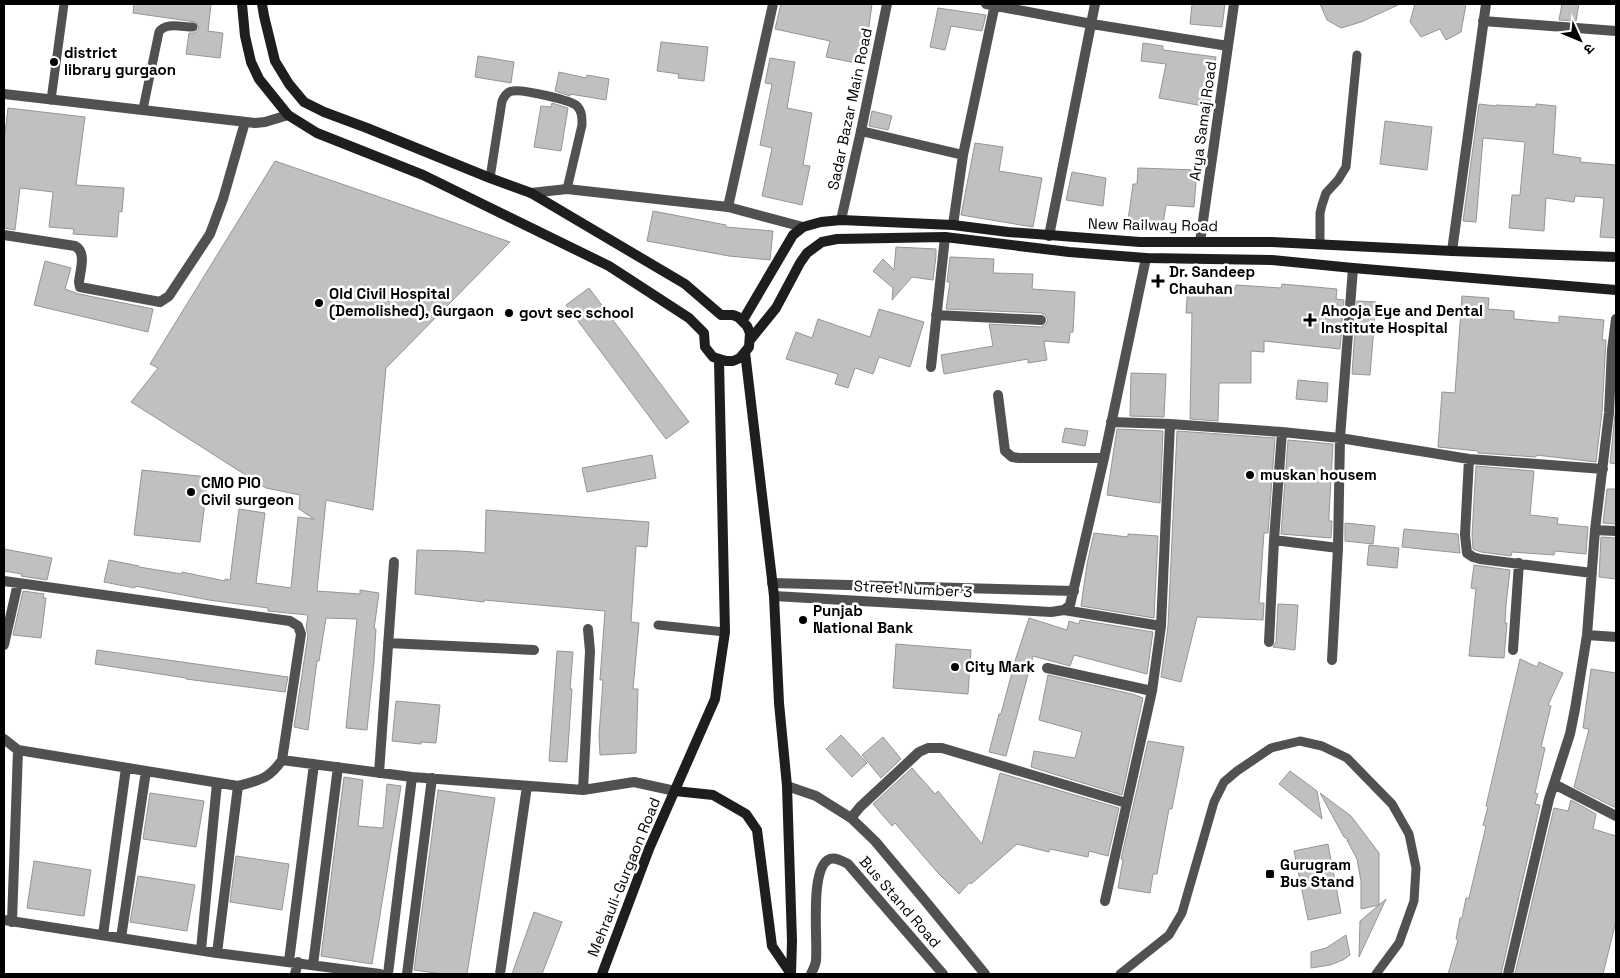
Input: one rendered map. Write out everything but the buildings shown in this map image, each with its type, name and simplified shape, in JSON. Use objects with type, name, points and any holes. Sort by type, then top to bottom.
[{"type":"main road","points":[[242,4],[245,36],[251,62],[259,79],[288,115],[316,133],[423,175],[609,266],[689,318],[704,333],[705,347],[708,353],[719,360],[733,361],[740,358],[745,352]]},
{"type":"main road","points":[[262,4],[275,60],[289,84],[304,102],[324,112],[531,193],[685,284],[721,315],[732,315],[742,320],[747,326],[750,340]]},
{"type":"main road","name":"New Railway Road","points":[[803,227],[821,222],[841,220],[953,225],[1049,236],[1140,242],[1272,242],[1616,257]]},
{"type":"main road","points":[[742,320],[793,235],[803,227]]},
{"type":"main road","name":"New Railway Road","points":[[745,352],[750,340],[776,308],[807,253],[822,242],[837,239],[945,237],[1069,252],[1146,258],[1272,260],[1616,290]]},
{"type":"main road","points":[[745,352],[774,596],[778,703],[787,786],[792,941],[791,974]]},
{"type":"main road","name":"Mehrauli-Gurgaon Road","points":[[602,974],[649,849],[715,699],[725,632],[719,360]]},
{"type":"main road","points":[[675,791],[713,795],[746,814],[757,830],[772,946],[791,974]]},
{"type":"street","points":[[728,207],[773,4]]},
{"type":"street","name":"Sadar Bazar Main Road","points":[[841,220],[887,4]]},
{"type":"street","points":[[953,225],[963,155],[992,4],[1092,24],[1228,46]]},
{"type":"street","points":[[1049,236],[1095,4]]},
{"type":"street","name":"Arya Samaj Road","points":[[1200,242],[1234,4]]},
{"type":"street","points":[[1452,251],[1486,4]]},
{"type":"street","points":[[1483,21],[1616,31]]},
{"type":"street","points":[[4,94],[245,122],[266,122],[288,115]]},
{"type":"street","points":[[4,235],[75,246],[82,253],[80,287],[160,302],[169,296],[210,234],[223,199],[245,122]]},
{"type":"street","points":[[861,131],[963,155]]},
{"type":"street","points":[[531,193],[567,189],[728,207],[803,227]]},
{"type":"street","points":[[930,367],[945,237]]},
{"type":"street","points":[[1064,610],[1070,605],[1074,591],[1146,258]]},
{"type":"street","points":[[1332,660],[1338,548],[1340,438],[1353,268]]},
{"type":"street","points":[[936,315],[1041,320]]},
{"type":"street","points":[[1508,974],[1549,799],[1570,734],[1587,634],[1602,469],[1613,414],[1612,350],[1616,319]]},
{"type":"street","points":[[998,395],[1004,451],[1007,455],[1019,458],[1104,458]]},
{"type":"street","points":[[1112,422],[1282,432],[1340,438],[1469,459],[1602,469]]},
{"type":"street","points":[[1105,901],[1152,691],[1161,626],[1170,424]]},
{"type":"street","points":[[1269,642],[1282,432]]},
{"type":"street","points":[[1469,459],[1465,535],[1467,553],[1480,559],[1592,573]]},
{"type":"street","points":[[1595,530],[1616,531]]},
{"type":"street","points":[[1274,540],[1338,548]]},
{"type":"street","points":[[379,773],[394,562]]},
{"type":"street","points":[[1513,650],[1519,563]]},
{"type":"street","points":[[4,581],[290,621],[298,626],[301,634],[282,760],[274,772],[258,781],[238,786],[126,768],[18,750],[4,739]]},
{"type":"street","points":[[4,645],[18,583]]},
{"type":"street","points":[[772,583],[1074,591]]},
{"type":"street","name":"Street Number 3","points":[[774,596],[1051,612],[1064,610],[1161,626]]},
{"type":"street","points":[[584,790],[590,651],[588,629]]},
{"type":"street","points":[[1587,634],[1616,637]]},
{"type":"street","points":[[388,643],[534,650]]},
{"type":"street","points":[[1047,668],[1152,691]]},
{"type":"street","points":[[851,818],[860,807],[919,752],[928,748],[942,748],[1126,803]]},
{"type":"street","points":[[18,750],[8,921],[217,953],[380,974]]},
{"type":"street","points":[[282,760],[412,777],[584,790],[634,782],[675,791]]},
{"type":"street","points":[[295,974],[294,962],[314,764]]},
{"type":"street","points":[[313,965],[338,767]]},
{"type":"street","points":[[103,935],[126,768]]},
{"type":"street","points":[[121,938],[146,771]]},
{"type":"street","points":[[388,974],[412,777]]},
{"type":"street","points":[[407,974],[432,778]]},
{"type":"street","points":[[201,950],[217,783]]},
{"type":"street","points":[[1554,784],[1616,816]]},
{"type":"street","points":[[217,953],[238,786]]},
{"type":"street","points":[[500,974],[527,786]]},
{"type":"street","name":"Bus Stand Road","points":[[787,786],[816,796],[851,818],[875,841],[985,974]]},
{"type":"street","name":"Bus Stand Road","points":[[811,974],[816,961],[815,921],[817,885],[824,862],[838,858],[848,864],[943,974]]},
{"type":"lane","points":[[51,100],[64,4]]},
{"type":"lane","points":[[143,109],[159,32],[167,26],[193,27]]},
{"type":"lane","points":[[1320,244],[1320,214],[1326,193],[1338,180],[1346,167],[1357,55]]},
{"type":"lane","points":[[490,178],[502,101],[506,94],[512,90],[519,91],[572,102],[578,107],[582,115],[582,125],[567,189]]},
{"type":"lane","points":[[658,625],[725,632]]},
{"type":"lane","points":[[1120,974],[1169,935],[1182,913],[1214,802],[1224,782],[1272,748],[1300,742],[1322,746],[1347,758],[1392,804],[1410,834],[1416,868],[1414,901],[1399,943],[1376,974]]},
{"type":"place","name":"district library gurgaon","points":[[54,62]]},
{"type":"place","name":"Dr. Sandeep Chauhan","points":[[1158,281]]},
{"type":"place","name":"Old Civil Hospital (Demolished), Gurgaon","points":[[319,303]]},
{"type":"place","name":"govt sec school","points":[[509,313]]},
{"type":"place","name":"Ahooja Eye and Dental Institute Hospital","points":[[1310,320]]},
{"type":"place","name":"muskan housem","points":[[1250,475]]},
{"type":"place","name":"CMO PIO Civil surgeon","points":[[191,492]]},
{"type":"place","name":"Punjab National Bank","points":[[803,620]]},
{"type":"place","name":"City Mark","points":[[955,667]]},
{"type":"place","name":"Gurugram Bus Stand","points":[[1270,874]]}]
